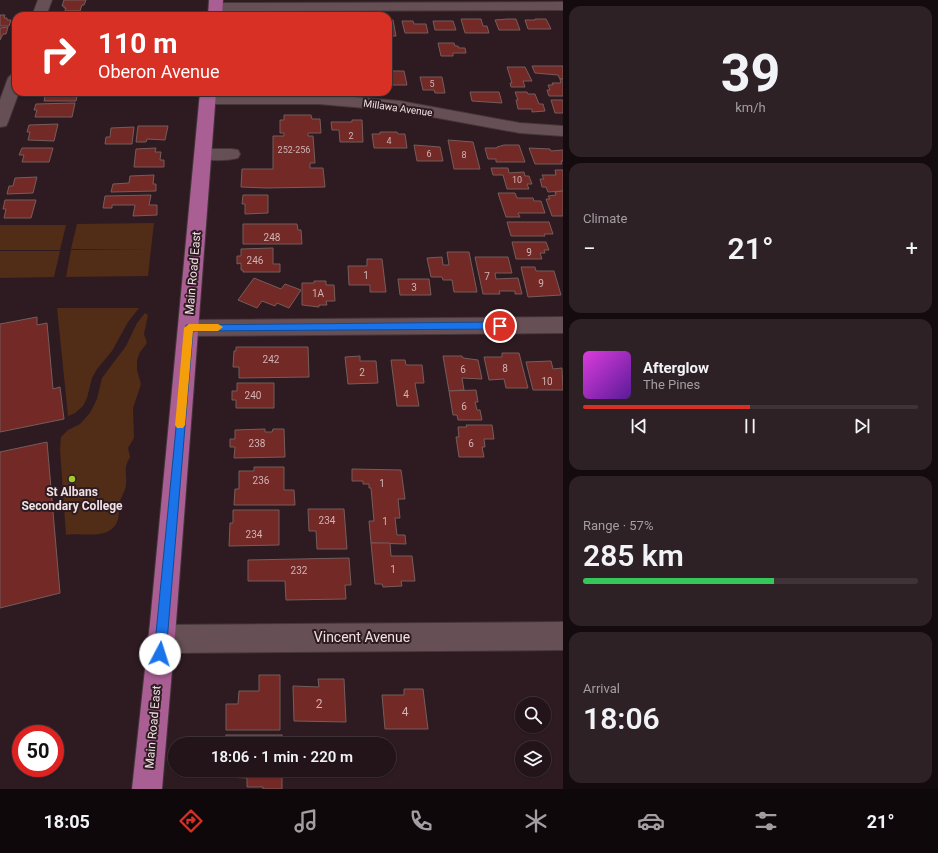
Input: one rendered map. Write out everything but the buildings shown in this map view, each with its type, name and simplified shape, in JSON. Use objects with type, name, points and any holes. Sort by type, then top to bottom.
[{"type":"main road","name":"Main Road East","points":[[147,789],[162,639],[208,96]]},
{"type":"street","points":[[40,12],[45,0]]},
{"type":"street","points":[[216,8],[563,6]]},
{"type":"street","points":[[0,122],[12,89]]},
{"type":"street","name":"Millawa Avenue","points":[[208,96],[256,107],[319,99],[400,106],[520,128],[563,131]]},
{"type":"street","points":[[203,154],[232,154]]},
{"type":"street","points":[[189,328],[563,325]]},
{"type":"street","name":"Vincent Avenue","points":[[162,639],[563,636]]},
{"type":"shaded area","points":[[154,223],[151,249],[71,249],[77,224]]},
{"type":"shaded area","points":[[0,225],[66,225],[60,250],[0,250]]},
{"type":"shaded area","points":[[151,249],[148,276],[66,277],[71,250]]},
{"type":"shaded area","points":[[0,251],[60,251],[54,277],[0,278]]},
{"type":"shaded area","points":[[57,308],[139,308],[128,322],[112,351],[97,369],[92,378],[87,398],[83,406],[75,413],[68,416]]},
{"type":"shaded area","points":[[145,313],[148,315],[144,334],[147,343],[140,352],[137,360],[137,370],[141,384],[133,408],[134,438],[128,448],[130,457],[126,467],[126,486],[120,501],[118,520],[113,528],[108,532],[101,534],[66,535],[60,449],[61,437],[68,430],[80,424],[90,413],[97,399],[102,378],[126,346],[137,323]]},
{"type":"slow traffic","points":[[180,425],[189,328],[218,327]]},
{"type":"place","name":"St Albans Secondary College","points":[[72,479]]},
{"type":"route","points":[[160,654],[189,328],[500,326]]}]
